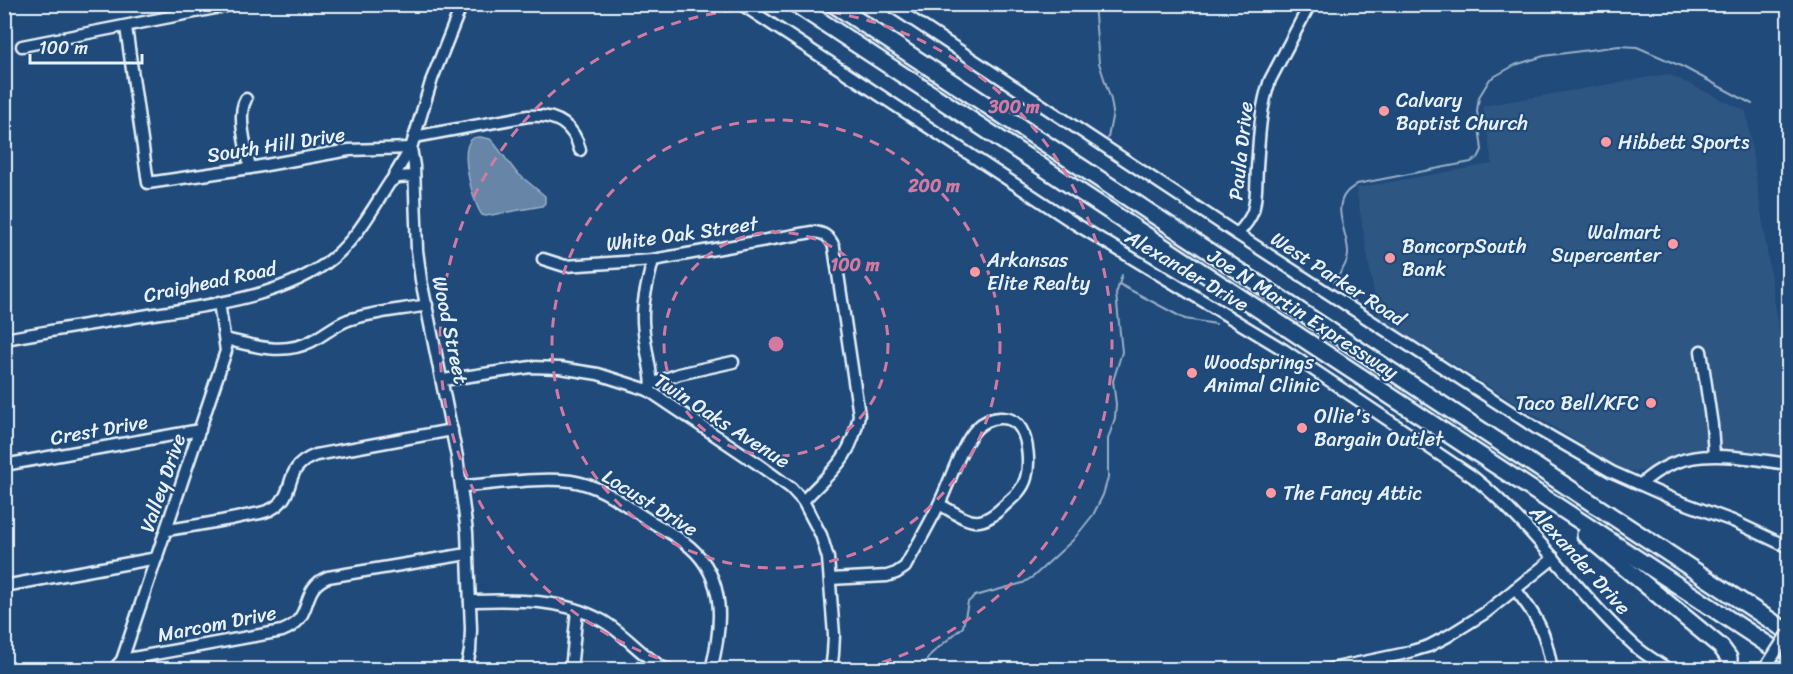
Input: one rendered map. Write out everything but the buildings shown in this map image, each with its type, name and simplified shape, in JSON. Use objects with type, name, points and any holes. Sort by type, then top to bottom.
[{"type":"highway","name":"Joe N Martin Expressway","points":[[795,4],[1788,658]]},
{"type":"highway","name":"Joe N Martin Expressway","points":[[834,4],[1788,633]]},
{"type":"highway","points":[[1525,485],[1721,647],[1729,658],[1729,669]]},
{"type":"highway","points":[[1761,614],[1788,627]]},
{"type":"street","points":[[22,45],[126,27],[236,4]]},
{"type":"street","name":"Wood Street","points":[[462,4],[432,78],[412,143],[417,250],[462,486],[467,532],[470,651],[466,669]]},
{"type":"street","name":"Alexander Drive","points":[[741,4],[1074,223],[1284,350],[1473,477],[1514,513],[1612,624],[1637,648],[1670,669]]},
{"type":"street","name":"West Parker Road","points":[[889,4],[1539,430],[1612,472],[1673,499],[1733,521],[1788,547]]},
{"type":"street","name":"Paula Drive","points":[[1237,234],[1251,216],[1255,202],[1259,126],[1266,91],[1310,4]]},
{"type":"street","name":"South Hill Drive","points":[[126,27],[148,183],[350,150],[412,143],[517,118],[541,115],[554,117],[564,124],[575,135],[580,150]]},
{"type":"street","points":[[246,99],[242,115],[250,168]]},
{"type":"street","name":"Craighead Road","points":[[4,339],[219,302],[279,287],[304,277],[324,265],[355,236],[412,143]]},
{"type":"street","points":[[390,182],[398,177],[414,176]]},
{"type":"street","name":"White Oak Street","points":[[543,259],[565,266],[653,260],[812,232],[826,235],[834,248],[859,415],[856,433],[843,461],[803,501]]},
{"type":"street","points":[[653,260],[643,314],[650,387],[679,374],[734,363]]},
{"type":"street","name":"Valley Drive","points":[[113,669],[122,660],[226,351],[219,302]]},
{"type":"street","points":[[225,339],[266,349],[290,348],[310,342],[332,327],[350,320],[426,304]]},
{"type":"street","points":[[1701,351],[1712,425],[1713,455]]},
{"type":"street","name":"Twin Oaks Avenue","points":[[442,380],[543,366],[598,374],[650,387],[791,488],[803,501],[821,535],[828,558],[834,635],[831,669]]},
{"type":"street","points":[[830,579],[872,578],[896,573],[905,567],[939,504],[974,430],[992,418],[1015,422],[1021,429],[1028,466],[1026,479],[1020,490],[987,520],[967,519],[939,504]]},
{"type":"street","name":"Crest Drive","points":[[4,465],[200,430]]},
{"type":"street","points":[[167,530],[220,522],[275,508],[288,492],[294,471],[302,461],[316,455],[452,430]]},
{"type":"street","points":[[1641,484],[1655,472],[1678,461],[1703,455],[1788,464]]},
{"type":"street","name":"Locust Drive","points":[[462,486],[551,480],[589,485],[610,495],[689,546],[706,565],[715,584],[719,600],[719,633],[711,669]]},
{"type":"street","name":"Marcom Drive","points":[[122,660],[282,631],[299,622],[312,589],[328,577],[467,554]]},
{"type":"street","points":[[4,586],[157,558]]},
{"type":"street","points":[[1326,669],[1402,654],[1429,646],[1485,613],[1554,558]]},
{"type":"street","points":[[1515,589],[1534,613],[1540,625],[1552,669]]},
{"type":"street","points":[[470,601],[529,601],[558,605],[577,611],[600,620],[620,633],[648,658],[667,669]]},
{"type":"street","points":[[571,669],[577,611]]},
{"type":"street","points":[[1764,669],[1788,633]]},
{"type":"shaded area","points":[[1668,74],[1746,111],[1788,391],[1788,459],[1734,451],[1697,450],[1667,458],[1648,470],[1637,472],[1621,469],[1378,317],[1356,188],[1492,164],[1483,106]]},
{"type":"shaded area","points":[[480,137],[490,139],[516,172],[545,196],[545,203],[542,206],[482,215],[471,189],[466,155],[471,140]]},
{"type":"waterway","points":[[1094,4],[1099,63],[1113,112],[1108,138]]},
{"type":"waterway","points":[[1334,282],[1348,256],[1340,214],[1340,206],[1346,193],[1357,184],[1471,162],[1478,158],[1482,150],[1477,111],[1479,97],[1490,79],[1515,65],[1544,56],[1619,46],[1637,47],[1683,67],[1752,104]]},
{"type":"waterway","points":[[920,670],[931,654],[963,627],[968,602],[975,596],[1023,583],[1034,576],[1073,540],[1093,515],[1108,478],[1108,439],[1115,418],[1116,404],[1113,381],[1122,352],[1116,294],[1122,275]]},
{"type":"waterway","points":[[1119,284],[1185,319],[1216,324]]},
{"type":"place","name":"Calvary Baptist Church","points":[[1384,111]]},
{"type":"place","name":"Hibbett Sports","points":[[1606,142]]},
{"type":"place","name":"Walmart Supercenter","points":[[1673,244]]},
{"type":"place","name":"BancorpSouth Bank","points":[[1390,258]]},
{"type":"place","name":"Arkansas Elite Realty","points":[[975,272]]},
{"type":"place","name":"Woodsprings Animal Clinic","points":[[1192,373]]},
{"type":"place","name":"Taco Bell/KFC","points":[[1651,403]]},
{"type":"place","name":"Ollie's Bargain Outlet","points":[[1302,428]]},
{"type":"place","name":"The Fancy Attic","points":[[1271,493]]}]
